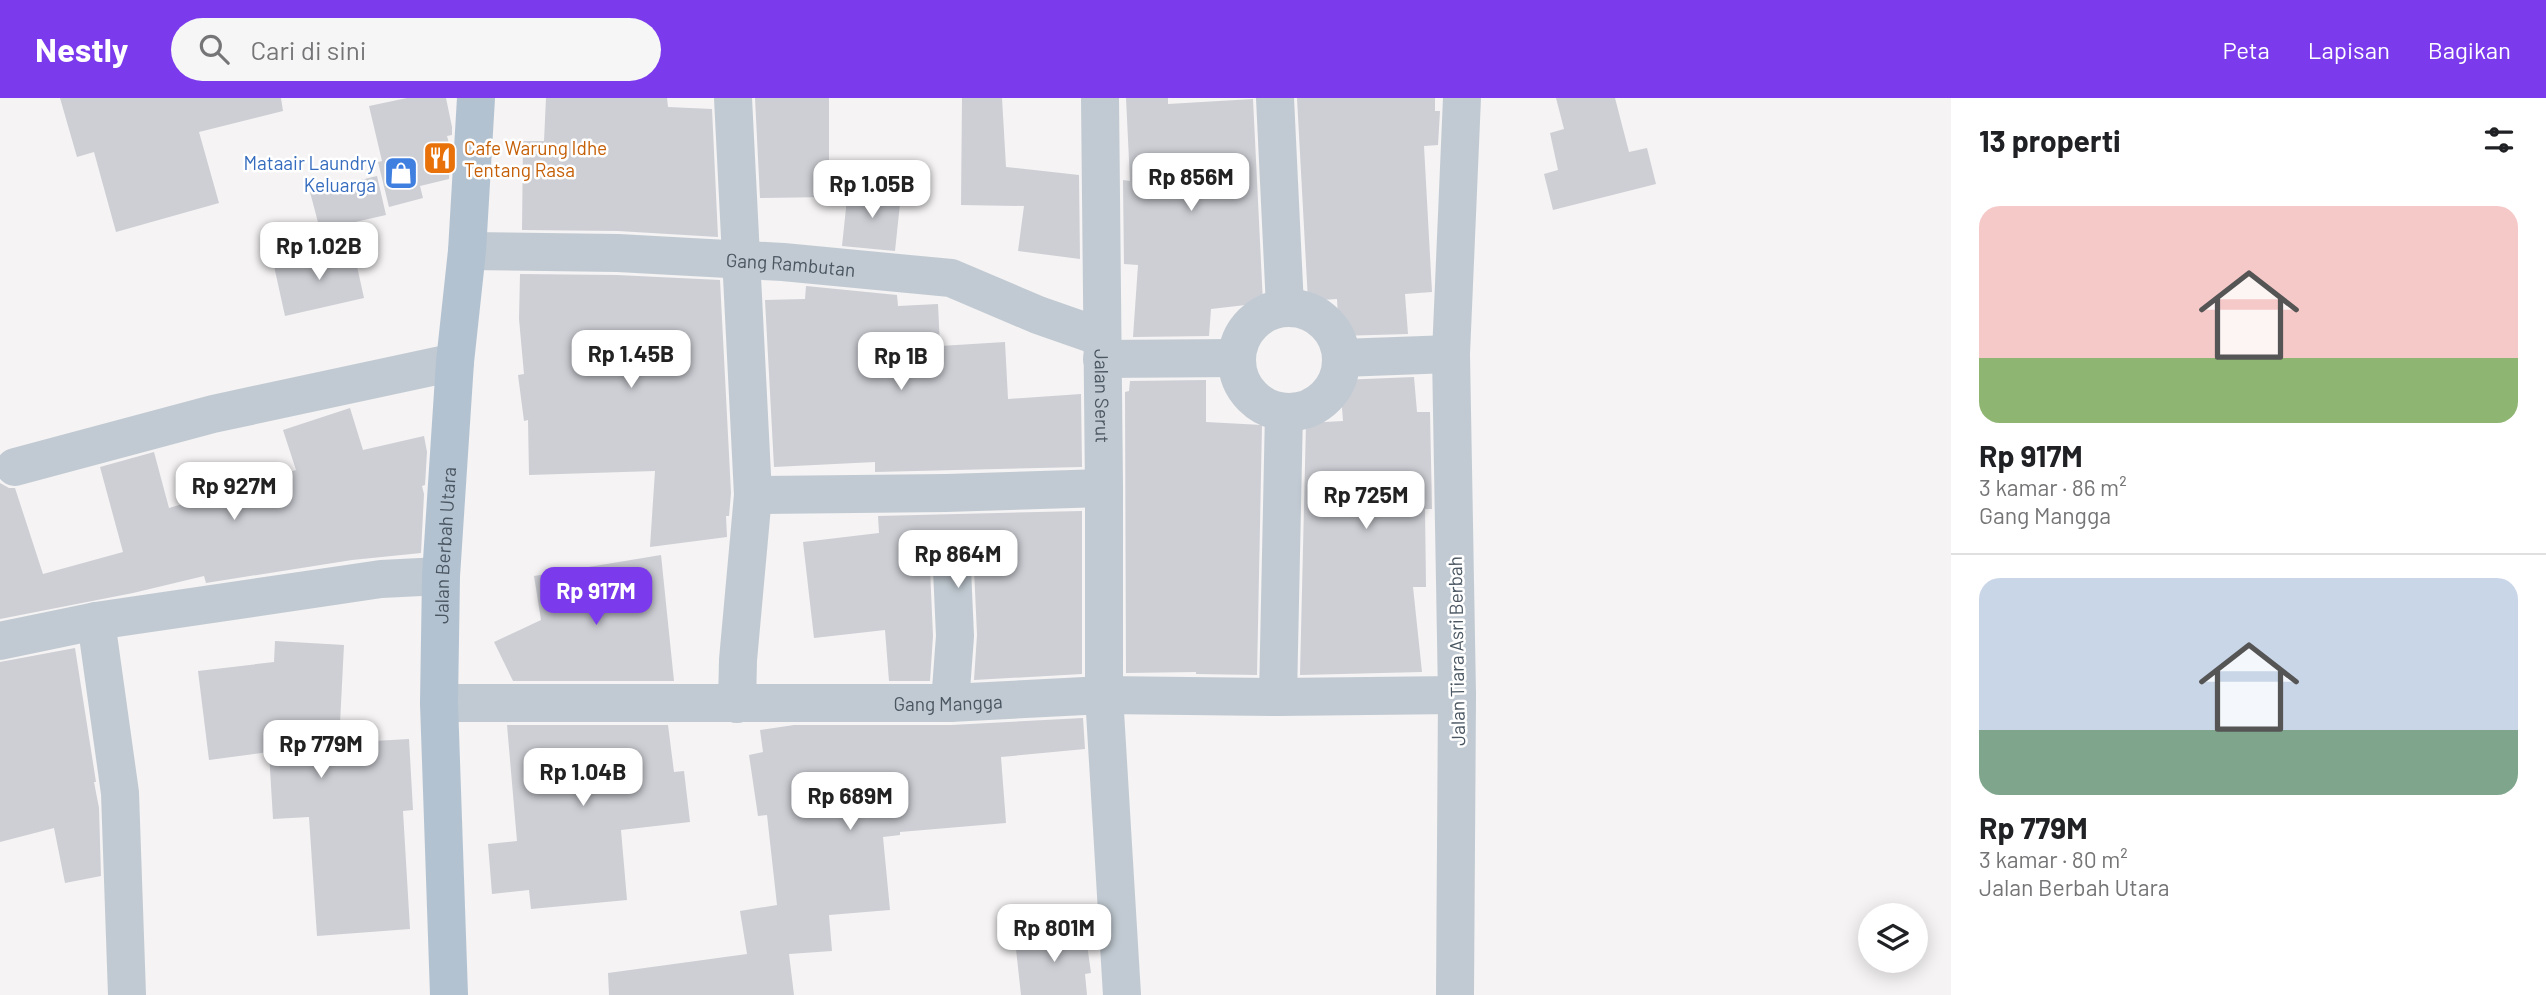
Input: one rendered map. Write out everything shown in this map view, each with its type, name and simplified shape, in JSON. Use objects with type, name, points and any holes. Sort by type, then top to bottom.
[{"type":"main road","name":"Jalan Berbah Utara","points":[[449,995],[439,703],[441,576],[455,362],[467,251],[476,98]]},
{"type":"street","points":[[733,98],[752,495],[738,660],[737,704]]},
{"type":"street","name":"Jalan Serut","points":[[1100,98],[1104,695],[1122,995]]},
{"type":"street","points":[[1275,98],[1285,307]]},
{"type":"street","name":"Jalan Tiara Asri Berbah","points":[[1455,995],[1457,695],[1451,354],[1462,98]]},
{"type":"street","name":"Gang Rambutan","points":[[467,251],[618,253],[783,262],[951,278],[1038,315],[1102,348],[1236,358]]},
{"type":"street","points":[[1285,307],[1301,309],[1330,326],[1338,341],[1341,358],[1337,379],[1325,397],[1306,409],[1284,412],[1265,407],[1249,394],[1239,378],[1236,358],[1241,339],[1251,323],[1266,312],[1285,307]]},
{"type":"street","points":[[1341,358],[1451,354]]},
{"type":"street","points":[[15,467],[213,414],[455,362]]},
{"type":"street","points":[[1278,697],[1284,412]]},
{"type":"street","points":[[752,495],[1104,488]]},
{"type":"street","points":[[950,703],[955,636],[952,569]]},
{"type":"street","points":[[0,642],[96,621],[382,579],[441,576]]},
{"type":"street","points":[[96,621],[120,793],[127,995]]},
{"type":"street","name":"Gang Mangga","points":[[439,703],[950,703],[1104,695],[1457,695]]},
{"type":"building","points":[[60,98],[281,98],[283,111],[199,132],[219,203],[116,232],[94,152],[77,157]]},
{"type":"building","points":[[407,98],[446,98],[452,127],[452,135],[447,136],[451,151],[449,179],[420,186],[423,198],[389,207],[369,106]]},
{"type":"building","points":[[546,98],[667,98],[668,107],[712,109],[718,237],[618,231],[522,230],[523,141],[544,141]]},
{"type":"building","points":[[755,98],[829,98],[829,197],[760,198]]},
{"type":"building","points":[[962,98],[1002,98],[1006,167],[1079,175],[1080,259],[1018,251],[1024,206],[961,205]]},
{"type":"building","points":[[1126,98],[1168,98],[1168,104],[1253,99],[1263,303],[1211,309],[1209,336],[1133,337],[1138,265],[1124,264],[1123,180],[1130,181]]},
{"type":"building","points":[[1297,98],[1435,98],[1435,111],[1440,111],[1438,145],[1424,146],[1432,292],[1405,294],[1408,334],[1339,336],[1337,299],[1308,301]]},
{"type":"building","points":[[1556,98],[1615,98],[1629,152],[1647,148],[1656,184],[1553,210],[1544,174],[1558,170],[1550,133],[1564,129]]},
{"type":"building","points":[[377,176],[386,215],[320,230],[310,192]]},
{"type":"building","points":[[848,189],[901,194],[895,251],[842,246]]},
{"type":"building","points":[[353,248],[364,298],[285,316],[274,266]]},
{"type":"building","points":[[520,274],[720,280],[731,493],[729,516],[726,516],[727,537],[650,547],[655,471],[529,475],[528,420],[524,421],[518,375],[524,374],[519,319]]},
{"type":"building","points":[[806,286],[897,295],[898,306],[938,304],[940,346],[1005,342],[1008,399],[1081,394],[1082,467],[875,472],[875,462],[774,467],[765,300],[805,299]]},
{"type":"building","points":[[1414,377],[1417,412],[1430,412],[1432,509],[1425,509],[1426,587],[1413,587],[1422,672],[1300,675],[1306,423],[1343,421],[1340,380]]},
{"type":"building","points":[[1206,380],[1206,422],[1262,425],[1257,675],[1126,673],[1125,392],[1129,391],[1130,381]]},
{"type":"building","points":[[350,408],[363,450],[424,436],[427,452],[425,485],[422,486],[424,494],[421,553],[352,560],[206,583],[204,576],[0,619],[0,483],[15,488],[43,574],[123,552],[100,467],[154,452],[169,508],[296,470],[283,430]]},
{"type":"building","points":[[1082,511],[1082,674],[974,680],[977,635],[974,568],[970,557],[963,550],[952,547],[940,551],[932,560],[930,569],[933,636],[930,681],[889,681],[885,630],[814,638],[803,542],[879,533],[878,516]]},
{"type":"building","points":[[661,555],[674,681],[513,681],[494,642],[541,620],[534,576]]},
{"type":"building","points":[[275,641],[344,645],[339,743],[409,739],[413,810],[403,811],[410,929],[317,936],[309,817],[273,819],[269,752],[209,760],[198,671],[274,662]]},
{"type":"building","points":[[75,648],[99,808],[101,876],[65,883],[54,828],[0,842],[0,662]]},
{"type":"building","points":[[1083,718],[1085,749],[1001,757],[1006,823],[900,832],[900,835],[883,837],[890,910],[829,915],[832,951],[789,954],[794,995],[609,995],[608,973],[747,954],[740,911],[777,905],[767,815],[758,816],[749,755],[763,752],[760,730],[794,725],[951,725]]},
{"type":"building","points":[[507,725],[668,725],[674,772],[684,771],[690,822],[621,830],[627,900],[531,909],[529,890],[492,894],[488,844],[517,841]]},
{"type":"building","points":[[1085,930],[1091,973],[1085,974],[1087,995],[1021,995],[1015,940]]},
{"type":"place","name":"Cafe Warung Idhe Tentang Rasa","points":[[440,158]]},
{"type":"place","name":"Mataair Laundry Keluarga","points":[[401,173]]}]
